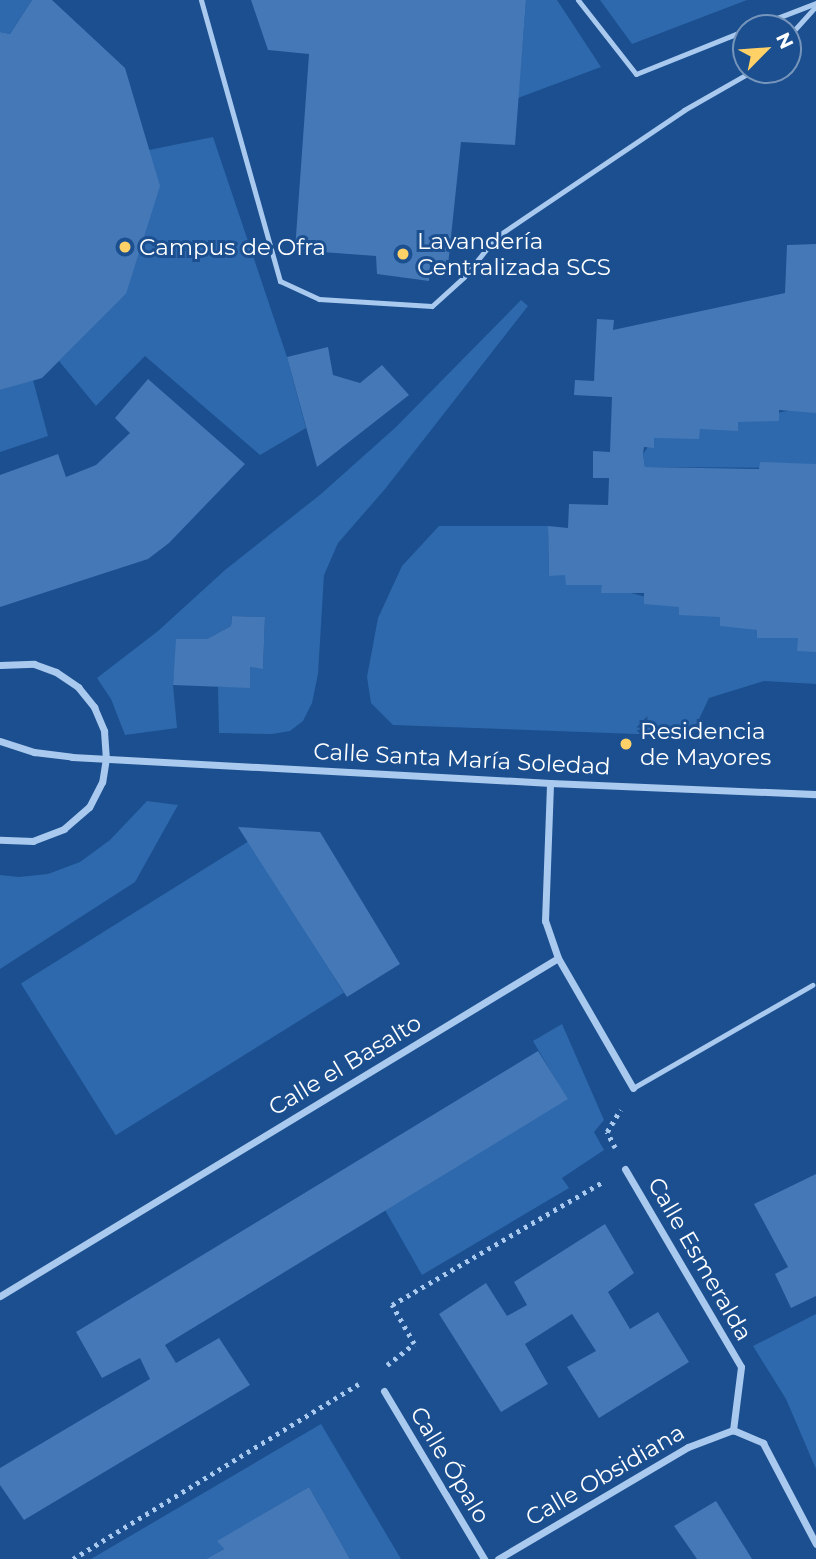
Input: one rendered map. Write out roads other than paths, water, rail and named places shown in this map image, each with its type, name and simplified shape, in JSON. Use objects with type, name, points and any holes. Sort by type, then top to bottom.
[{"type":"street","points":[[0,665],[34,664],[56,672],[78,687],[94,707],[104,731],[106,758],[102,782],[89,807],[64,829],[33,841],[0,840]]},
{"type":"street","name":"Calle Santa María Soledad","points":[[0,741],[47,754],[106,758],[550,783],[816,794]]},
{"type":"street","points":[[550,783],[545,921],[558,958],[633,1088]]},
{"type":"street","name":"Calle el Basalto","points":[[0,1296],[558,958]]},
{"type":"street","name":"Calle Esmeralda","points":[[625,1169],[741,1367],[733,1430]]},
{"type":"street","name":"Calle Ópalo","points":[[384,1391],[484,1559]]},
{"type":"street","points":[[733,1430],[763,1443],[816,1544]]},
{"type":"street","name":"Calle Obsidiana","points":[[498,1559],[688,1447],[733,1430]]},
{"type":"lane","points":[[201,0],[280,281],[319,299],[432,306],[464,278],[496,237],[684,110],[732,83]]},
{"type":"lane","points":[[578,0],[636,74],[732,36]]},
{"type":"lane","points":[[789,14],[816,4]]},
{"type":"lane","points":[[802,20],[816,4]]},
{"type":"lane","points":[[633,1088],[813,985]]},
{"type":"place","name":"Campus de Ofra","points":[[125,247]]},
{"type":"place","name":"Lavandería Centralizada SCS","points":[[403,254]]},
{"type":"place","name":"Residencia de Mayores","points":[[626,744]]}]
